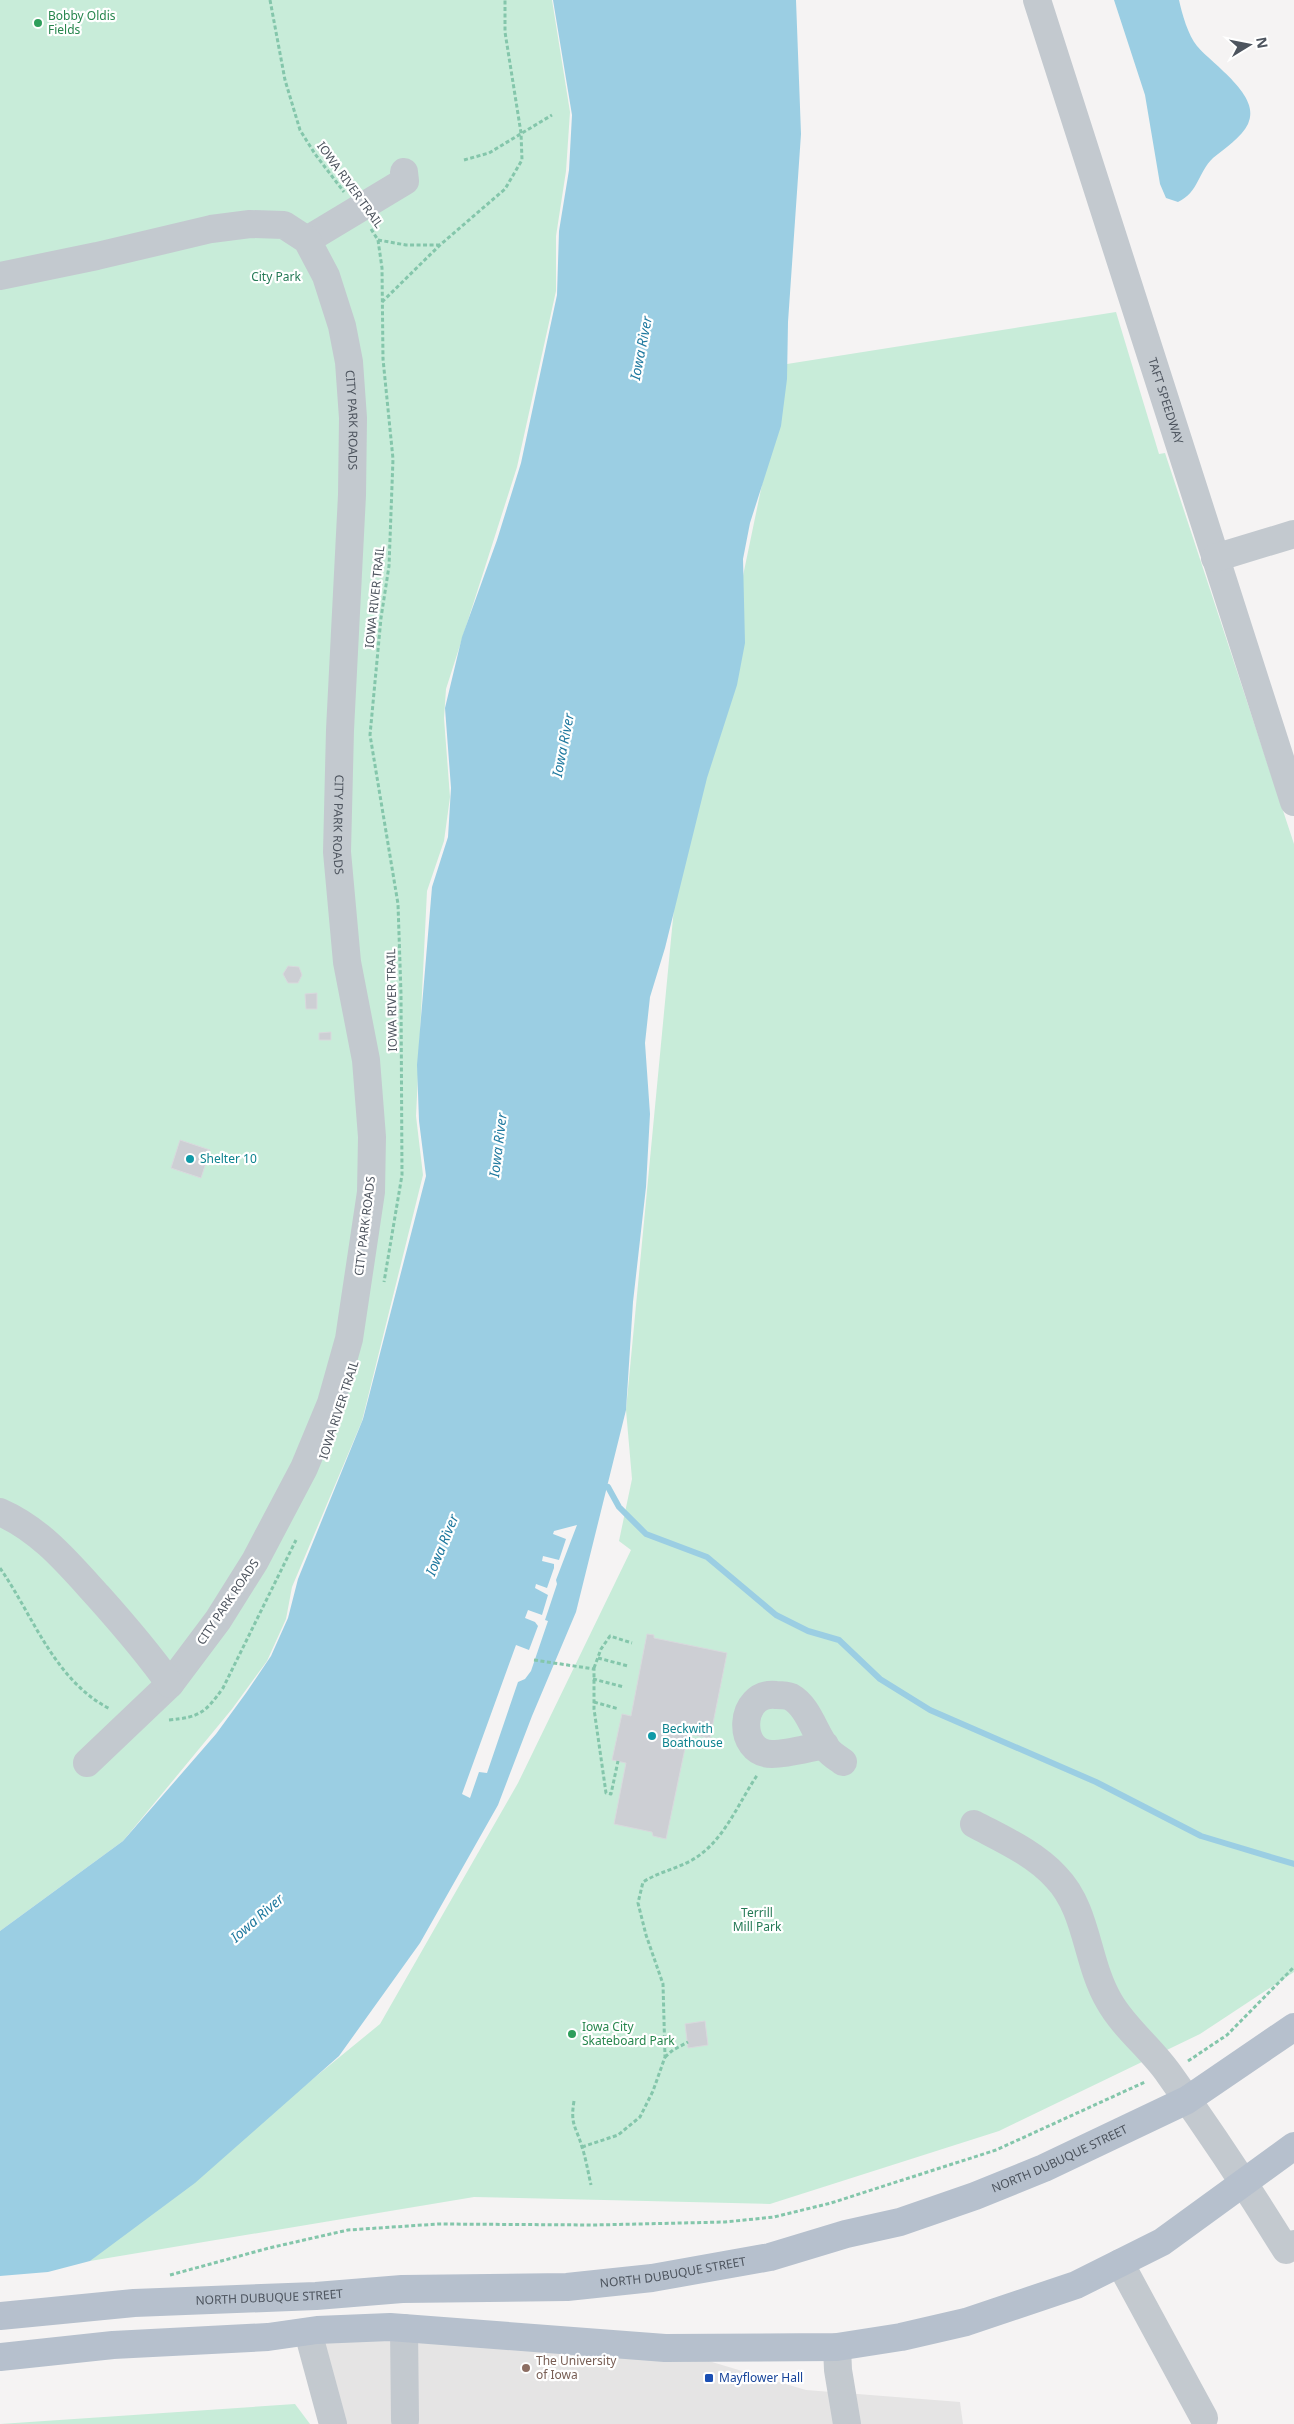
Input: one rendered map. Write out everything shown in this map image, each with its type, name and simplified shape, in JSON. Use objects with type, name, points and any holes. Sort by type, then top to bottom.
[{"type":"main road","name":"NORTH DUBUQUE STREET","points":[[0,2316],[134,2302],[316,2296],[402,2289],[567,2287],[652,2278],[770,2257],[846,2234],[900,2222],[975,2196],[1044,2168],[1187,2100],[1294,2027]]},
{"type":"main road","points":[[0,2357],[113,2345],[268,2337],[308,2332],[404,2328],[665,2348],[836,2347],[901,2337],[966,2322],[1076,2285],[1162,2242],[1294,2146]]},
{"type":"street","name":"TAFT SPEEDWAY","points":[[1037,0],[1216,558],[1286,752],[1294,802]]},
{"type":"street","points":[[307,240],[405,181],[404,172]]},
{"type":"street","name":"CITY PARK ROADS","points":[[0,276],[97,256],[211,229],[250,224],[284,225],[307,240],[326,276],[342,326],[349,362],[353,418],[352,495],[340,730],[337,852],[347,962],[366,1060],[372,1137],[371,1192],[348,1338],[331,1403],[304,1468],[260,1553],[218,1620],[170,1684],[87,1763]]},
{"type":"street","points":[[1216,558],[1294,534]]},
{"type":"street","points":[[0,1512],[33,1531],[56,1550],[145,1649],[170,1684]]},
{"type":"street","points":[[974,1824],[1042,1863],[1070,1894],[1078,1913],[1098,1980],[1109,2002],[1168,2072],[1245,2183],[1286,2250],[1294,2244]]},
{"type":"street","points":[[1120,2263],[1204,2418]]},
{"type":"street","points":[[404,2328],[405,2420]]},
{"type":"street","points":[[308,2332],[333,2424]]},
{"type":"street","points":[[836,2347],[847,2424]]},
{"type":"path","name":"IOWA RIVER TRAIL","points":[[270,0],[285,80],[300,130],[315,154],[358,210],[378,240],[382,268],[383,359],[393,459],[390,566],[381,618],[370,735],[398,904],[401,994],[402,1175],[382,1292]]},
{"type":"path","points":[[382,303],[440,245],[505,189],[522,160],[521,132],[504,32],[505,0]]},
{"type":"path","points":[[464,160],[489,153],[552,115]]},
{"type":"path","points":[[378,240],[406,245],[440,245]]},
{"type":"path","points":[[0,1568],[54,1660],[78,1687],[108,1708],[134,1720],[186,1718],[208,1709],[236,1664],[300,1532]]},
{"type":"path","points":[[618,1761],[611,1794],[606,1793],[594,1702],[594,1669],[610,1636],[632,1643]]},
{"type":"path","points":[[598,1658],[628,1666]]},
{"type":"path","points":[[534,1660],[594,1669]]},
{"type":"path","points":[[593,1679],[624,1687]]},
{"type":"path","points":[[594,1702],[620,1709]]},
{"type":"path","points":[[702,1741],[710,1743]]},
{"type":"path","points":[[582,2147],[618,2135],[640,2116],[653,2091],[665,2057],[663,1984],[638,1903],[643,1882],[658,1873],[693,1860],[716,1841],[760,1771]]},
{"type":"path","points":[[165,2276],[269,2248],[348,2230],[438,2224],[594,2225],[725,2222],[774,2217],[831,2203],[996,2150],[1182,2066],[1228,2035],[1294,1967]]},
{"type":"path","points":[[665,2057],[688,2042]]},
{"type":"path","points":[[574,2101],[572,2114],[573,2128],[582,2147],[591,2185]]},
{"type":"shaded area","name":"The University of Iowa","points":[[317,2330],[665,2348],[806,2390],[960,2402],[963,2424],[322,2424]]},
{"type":"green space","name":"City Park","points":[[0,0],[552,0],[570,112],[566,171],[556,236],[556,291],[517,467],[446,689],[444,718],[450,797],[444,841],[427,891],[416,1116],[423,1175],[362,1421],[292,1587],[286,1619],[267,1661],[232,1709],[123,1841],[0,1931]]},
{"type":"green space","name":"Terrill Mill Park","points":[[1116,312],[1159,454],[1165,453],[1294,844],[1294,1972],[1200,2034],[999,2131],[770,2204],[474,2197],[90,2261],[380,2024],[518,1783],[631,1550],[619,1541],[632,1479],[626,1410],[674,908],[787,364]]},
{"type":"green space","points":[[295,2404],[310,2424],[0,2424]]},
{"type":"water","name":"Iowa River","points":[[553,0],[796,0],[801,134],[788,322],[787,379],[781,426],[750,523],[743,559],[745,643],[737,685],[707,778],[665,948],[650,997],[645,1043],[650,1114],[646,1187],[633,1302],[626,1410],[576,1612],[532,1716],[498,1805],[420,1943],[339,2056],[195,2183],[90,2261],[48,2272],[0,2276],[0,1931],[123,1841],[216,1734],[271,1656],[288,1618],[298,1579],[363,1419],[426,1176],[419,1121],[417,1065],[432,887],[448,837],[451,788],[445,708],[462,637],[497,540],[521,463],[557,295],[559,231],[569,170],[572,115]]},
{"type":"water","points":[[1114,0],[1179,0],[1186,24],[1197,46],[1234,82],[1248,103],[1250,113],[1248,124],[1242,134],[1213,158],[1190,193],[1178,202],[1166,198],[1160,184],[1145,95]]},
{"type":"pier","points":[[577,1525],[556,1580],[557,1584],[545,1620],[548,1621],[531,1671],[525,1679],[518,1682],[487,1773],[479,1772],[470,1798],[462,1794],[516,1645],[529,1650],[538,1626],[535,1622],[525,1618],[528,1610],[542,1615],[548,1595],[535,1588],[536,1584],[547,1588],[554,1568],[554,1564],[542,1561],[543,1556],[559,1560],[566,1539],[553,1534],[554,1531]]},
{"type":"building","points":[[288,966],[299,967],[302,975],[298,983],[288,983],[283,974]]},
{"type":"building","points":[[317,993],[317,1009],[306,1009],[305,994]]},
{"type":"building","points":[[331,1032],[331,1040],[319,1040],[319,1033]]},
{"type":"building","name":"Shelter 10","points":[[180,1140],[210,1150],[201,1178],[171,1168]]},
{"type":"building","name":"Beckwith Boathouse","points":[[647,1634],[654,1635],[654,1638],[727,1653],[710,1738],[688,1734],[666,1839],[653,1836],[652,1832],[614,1824],[626,1763],[612,1760],[622,1714],[631,1716]]},
{"type":"building","points":[[705,2021],[708,2045],[688,2048],[685,2024]]},
{"type":"waterway","points":[[608,1487],[619,1507],[646,1534],[707,1557],[776,1615],[808,1631],[839,1640],[880,1679],[930,1710],[1096,1782],[1201,1836],[1294,1864]]},
{"type":"place","name":"Bobby Oldis Fields","points":[[38,23]]},
{"type":"place","name":"Shelter 10","points":[[190,1159]]},
{"type":"place","name":"Beckwith Boathouse","points":[[652,1736]]},
{"type":"place","name":"Iowa City Skateboard Park","points":[[572,2034]]},
{"type":"place","name":"The University of Iowa","points":[[526,2368]]},
{"type":"place","name":"Mayflower Hall","points":[[709,2378]]}]
